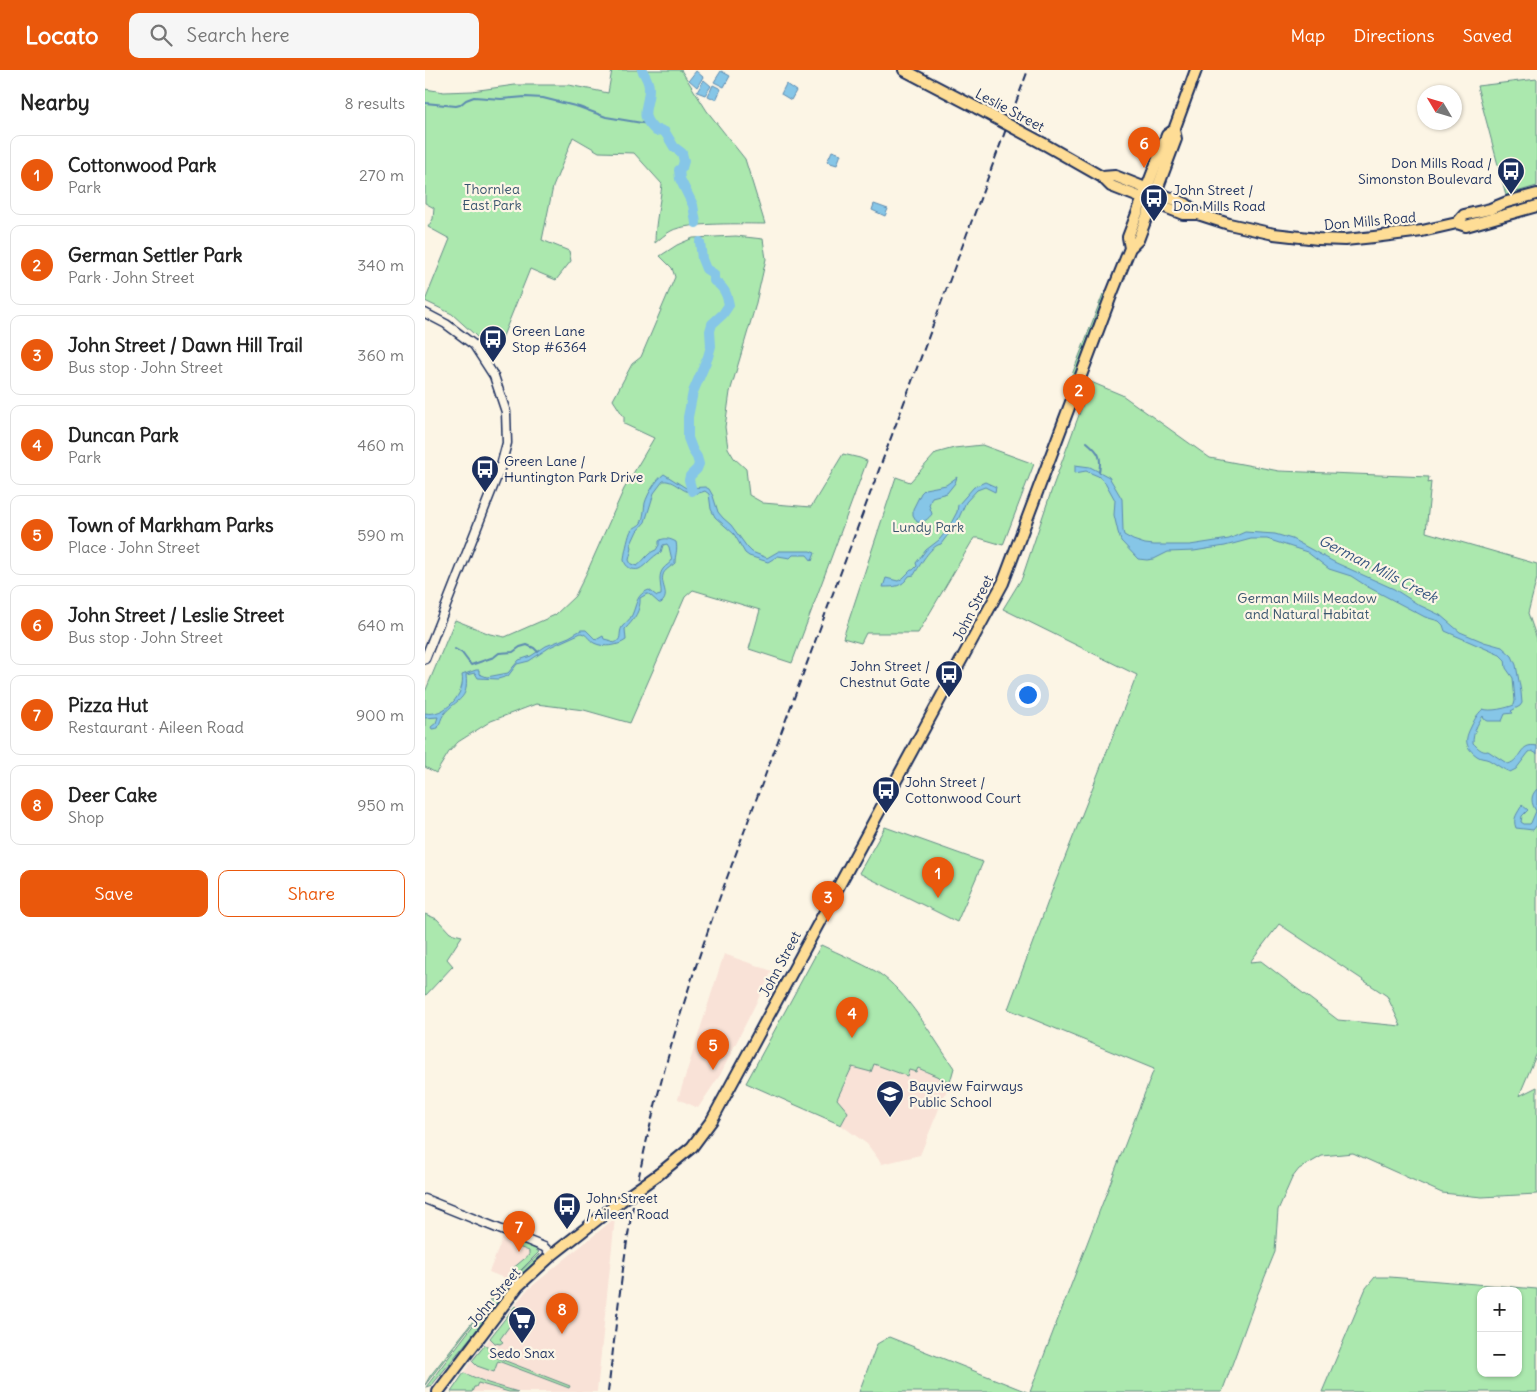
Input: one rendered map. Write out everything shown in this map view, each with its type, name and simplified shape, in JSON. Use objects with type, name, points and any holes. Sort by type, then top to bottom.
[{"type":"main road","name":"Leslie Street","points":[[904,70],[1102,177],[1115,176],[1149,195]]},
{"type":"main road","name":"John Street","points":[[437,1392],[518,1286],[552,1255],[692,1147],[711,1120],[997,594],[1020,539],[1130,248],[1128,237],[1176,139],[1174,130],[1196,70]]},
{"type":"main road","name":"Don Mills Road","points":[[1457,223],[1464,215],[1537,194]]},
{"type":"main road","name":"Don Mills Road","points":[[1149,195],[1186,204],[1198,214],[1229,224],[1274,234],[1325,240],[1345,240],[1400,234],[1457,223],[1466,226],[1537,206]]},
{"type":"street","points":[[425,313],[446,324],[474,345],[494,376],[506,412],[507,443],[500,470],[425,659]]},
{"type":"street","points":[[425,1199],[544,1247],[552,1255]]},
{"type":"shaded area","points":[[724,954],[772,971],[720,1075],[698,1108],[678,1099]]},
{"type":"shaded area","name":"Bayview Fairways Public School","points":[[873,1063],[907,1076],[909,1069],[918,1068],[950,1082],[920,1155],[882,1164],[867,1144],[841,1125],[848,1112],[837,1099],[852,1067]]},
{"type":"shaded area","points":[[615,1218],[597,1392],[451,1392],[478,1352],[526,1291]]},
{"type":"shaded area","points":[[504,1235],[539,1252],[509,1280],[489,1272]]},
{"type":"green space","name":"Thornlea East Park","points":[[612,70],[681,70],[707,111],[745,159],[765,224],[689,226],[671,231],[655,243],[662,184],[634,153],[599,152],[573,137],[553,187],[542,240],[569,251],[571,261],[556,280],[530,269],[495,356],[452,314],[425,301],[450,239],[428,227],[433,219],[434,208],[425,203],[425,89],[444,92],[472,91],[515,85],[569,85],[608,93]]},
{"type":"green space","points":[[1537,79],[1537,186],[1506,195],[1477,86]]},
{"type":"green space","points":[[736,236],[763,239],[766,259],[755,307],[730,392],[725,427],[728,448],[734,458],[746,469],[749,495],[763,503],[811,507],[843,454],[867,461],[792,663],[749,649],[760,610],[693,590],[685,597],[630,723],[584,710],[536,704],[491,721],[458,742],[449,752],[436,773],[425,767],[425,692],[455,620],[490,634],[505,637],[555,615],[575,596],[624,489],[654,438],[624,424],[624,417],[613,400],[632,364],[641,357],[675,277],[672,268],[660,256],[677,245],[693,238]]},
{"type":"green space","points":[[1103,294],[1104,297],[1071,386],[1068,385]]},
{"type":"green space","name":"German Mills Meadow and Natural Habitat","points":[[1091,382],[1122,395],[1210,458],[1279,471],[1429,477],[1428,483],[1431,482],[1426,532],[1537,564],[1537,578],[1528,613],[1537,639],[1537,1053],[1519,1096],[1537,1087],[1537,1194],[1482,1197],[1442,1193],[1353,1153],[1322,1156],[1299,1169],[1292,1178],[1278,1210],[1275,1252],[1222,1392],[1030,1392],[1154,1069],[1008,1009],[1053,888],[1137,675],[1003,609],[1022,578]],"holes":[[[1279,924],[1387,996],[1401,1026],[1338,1020],[1261,961],[1250,962]]]},
{"type":"green space","name":"Lundy Park","points":[[982,445],[1034,464],[1003,545],[974,538],[918,633],[866,633],[861,643],[843,638],[896,477],[910,482],[936,453],[954,448]]},
{"type":"green space","points":[[885,827],[983,862],[957,922],[859,873]]},
{"type":"green space","points":[[425,914],[437,919],[450,933],[462,936],[447,959],[453,966],[425,996]]},
{"type":"green space","points":[[821,945],[877,972],[899,991],[919,1016],[954,1068],[950,1082],[918,1068],[916,1072],[909,1070],[907,1076],[874,1064],[871,1072],[852,1067],[837,1099],[848,1112],[841,1125],[746,1083]]},
{"type":"green space","points":[[514,1239],[539,1252],[519,1272],[512,1269],[529,1255],[529,1251],[511,1244]]},
{"type":"green space","points":[[539,1254],[538,1260],[534,1265],[523,1273],[520,1272]]},
{"type":"green space","points":[[514,1276],[503,1284],[425,1385],[506,1279]]},
{"type":"green space","points":[[515,1277],[517,1280],[432,1385],[426,1387],[504,1285]]},
{"type":"green space","points":[[1375,1277],[1512,1287],[1477,1287],[1477,1377],[1522,1377],[1522,1288],[1537,1289],[1537,1392],[1322,1392],[1366,1288]]},
{"type":"green space","points":[[515,1306],[520,1310],[520,1320],[516,1317],[500,1339],[503,1342],[500,1344],[495,1343],[490,1338]]},
{"type":"green space","points":[[889,1337],[1027,1392],[859,1392],[877,1344]]},
{"type":"green space","points":[[485,1345],[494,1350],[491,1355],[493,1356],[570,1386],[569,1388],[498,1361],[494,1372],[477,1366],[472,1361]]},
{"type":"green space","points":[[464,1373],[518,1392],[509,1392],[478,1383],[472,1392],[451,1392]]},
{"type":"water","points":[[696,71],[703,77],[697,87],[689,80]]},
{"type":"water","points":[[721,71],[730,76],[724,87],[714,82]]},
{"type":"water","points":[[704,80],[711,86],[705,95],[697,92]]},
{"type":"water","points":[[786,84],[796,91],[791,100],[781,94]]},
{"type":"water","points":[[713,85],[721,89],[716,100],[708,96]]},
{"type":"water","points":[[832,151],[841,154],[837,165],[827,162]]},
{"type":"water","points":[[874,204],[888,209],[885,216],[872,210]]},
{"type":"water","points":[[1075,465],[1090,467],[1109,477],[1122,499],[1124,535],[1133,540],[1154,545],[1190,545],[1229,539],[1245,532],[1275,534],[1292,539],[1334,562],[1394,589],[1419,605],[1440,615],[1460,632],[1502,647],[1512,656],[1516,665],[1522,703],[1511,711],[1513,713],[1505,714],[1502,721],[1488,721],[1483,716],[1476,729],[1473,743],[1480,749],[1488,751],[1508,764],[1513,762],[1524,749],[1531,745],[1537,746],[1537,754],[1532,751],[1529,752],[1516,769],[1510,772],[1489,760],[1480,758],[1468,747],[1467,737],[1470,729],[1483,709],[1494,710],[1514,705],[1513,678],[1506,668],[1505,660],[1500,655],[1445,631],[1439,621],[1425,617],[1351,576],[1329,569],[1307,552],[1267,539],[1251,539],[1194,551],[1168,552],[1154,559],[1138,559],[1121,541],[1114,515],[1115,500],[1105,482],[1098,476],[1086,471],[1075,473]]},
{"type":"water","points":[[664,474],[686,488],[705,487],[709,489],[718,512],[752,552],[767,558],[779,551],[810,551],[815,553],[812,561],[807,555],[793,555],[790,558],[778,556],[768,562],[749,556],[745,553],[734,534],[715,517],[711,509],[709,494],[705,491],[692,493],[673,483],[663,481],[654,493],[645,522],[637,531],[631,544],[629,560],[631,564],[637,566],[650,553],[656,550],[659,541],[667,539],[676,542],[675,563],[666,570],[662,579],[665,593],[664,600],[659,603],[649,594],[640,598],[636,615],[625,629],[626,640],[619,644],[611,646],[598,645],[581,633],[550,647],[529,661],[517,664],[508,676],[498,679],[478,678],[475,673],[466,675],[464,695],[444,714],[438,728],[432,729],[431,727],[436,723],[438,717],[425,718],[425,713],[440,711],[452,703],[461,690],[462,675],[476,670],[479,670],[479,674],[487,677],[508,673],[519,660],[531,656],[546,646],[581,630],[586,630],[596,640],[603,636],[604,639],[614,643],[617,642],[622,627],[631,617],[637,600],[642,594],[649,590],[657,596],[661,595],[661,572],[672,560],[667,544],[663,545],[661,552],[639,569],[630,568],[624,560],[631,531],[641,523],[648,495],[655,483]]},
{"type":"water","points":[[957,477],[947,493],[932,497],[929,505],[932,514],[924,521],[917,522],[913,515],[913,509],[921,493],[925,489],[946,485]]},
{"type":"water","points":[[985,482],[996,487],[995,492],[985,487],[977,490],[966,502],[956,524],[941,544],[929,552],[914,575],[909,576],[898,586],[883,587],[886,578],[898,581],[917,566],[916,563],[926,550],[939,540],[948,529],[957,512],[958,505],[974,487]]},
{"type":"water","points":[[1537,789],[1537,825],[1533,830],[1516,828],[1515,818],[1522,805],[1528,810],[1522,816],[1521,822],[1524,824],[1531,823],[1536,811],[1532,797]]},
{"type":"waterway","points":[[642,70],[649,86],[645,115],[650,125],[656,131],[665,132],[674,147],[682,153],[684,161],[682,168],[679,170],[680,179],[693,205],[696,223]]},
{"type":"waterway","points":[[425,103],[456,106],[474,97],[501,99],[543,98],[579,107],[606,117],[648,124]]},
{"type":"waterway","points":[[692,491],[689,480],[690,476],[699,464],[688,438],[688,417],[693,392],[711,346],[710,331],[712,324],[723,314],[729,305],[725,291],[714,281],[714,274],[706,269],[702,259],[700,242]]},
{"type":"waterway","points":[[1087,442],[1099,455],[1099,472]]},
{"type":"waterway","points":[[455,649],[462,653],[471,665],[494,657],[499,653],[513,652],[527,645],[538,652]]},
{"type":"railway","points":[[608,1392],[621,1281],[634,1198],[648,1133],[690,985],[728,875],[1028,70]]},
{"type":"place","name":"John Street / Leslie Street","points":[[1144,168]]},
{"type":"place","name":"Don Mills Road / Simonston Boulevard","points":[[1511,195]]},
{"type":"place","name":"John Street / Don Mills Road","points":[[1154,222]]},
{"type":"place","name":"Green Lane Stop #6364","points":[[493,363]]},
{"type":"place","name":"German Settler Park","points":[[1079,415]]},
{"type":"place","name":"Green Lane / Huntington Park Drive","points":[[485,493]]},
{"type":"place","name":"John Street / Chestnut Gate","points":[[949,698]]},
{"type":"place","name":"John Street / Cottonwood Court","points":[[886,814]]},
{"type":"place","name":"Cottonwood Park","points":[[938,898]]},
{"type":"place","name":"John Street / Dawn Hill Trail","points":[[828,922]]},
{"type":"place","name":"Duncan Park","points":[[852,1038]]},
{"type":"place","name":"Town of Markham Parks","points":[[713,1070]]},
{"type":"place","name":"Bayview Fairways Public School","points":[[890,1118]]},
{"type":"place","name":"John Street / Aileen Road","points":[[567,1230]]},
{"type":"place","name":"Pizza Hut","points":[[519,1252]]},
{"type":"place","name":"Deer Cake","points":[[562,1334]]},
{"type":"place","name":"Sedo Snax","points":[[522,1344]]},
{"type":"water label","name":"German Mills Creek","points":[[1378,569]]}]
